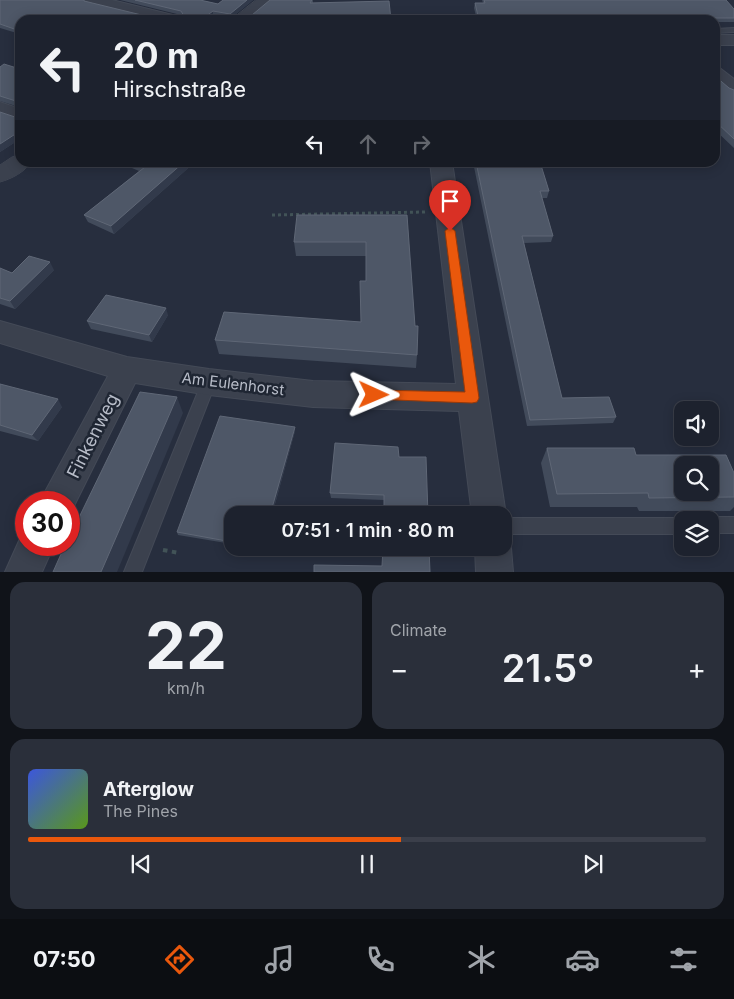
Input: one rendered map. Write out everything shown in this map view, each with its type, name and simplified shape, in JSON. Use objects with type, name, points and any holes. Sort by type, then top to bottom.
[{"type":"street","points":[[92,0],[153,15]]},
{"type":"street","points":[[247,15],[267,0]]},
{"type":"street","points":[[720,40],[734,40]]},
{"type":"street","points":[[720,77],[734,89]]},
{"type":"street","points":[[0,108],[15,114]]},
{"type":"street","points":[[0,175],[15,165]]},
{"type":"street","points":[[442,167],[488,506]]},
{"type":"street","name":"Am Eulenhorst","points":[[0,332],[127,369],[209,382],[313,394],[472,398]]},
{"type":"street","name":"Finkenweg","points":[[64,491],[127,369]]},
{"type":"street","points":[[23,572],[31,556]]},
{"type":"street","points":[[494,556],[495,572]]},
{"type":"lane","points":[[720,31],[734,30]]},
{"type":"lane","points":[[132,572],[209,382]]},
{"type":"lane","points":[[719,526],[734,525]]},
{"type":"lane","points":[[512,526],[674,526]]},
{"type":"path","points":[[272,215],[448,212]]},
{"type":"path","points":[[166,551],[179,553]]},
{"type":"building","points":[[0,0],[84,0],[142,15],[15,15],[15,29],[0,24]]},
{"type":"building","points":[[135,0],[200,0],[218,4],[223,0],[247,0],[230,14],[213,11],[208,15],[183,15],[181,11]]},
{"type":"building","points":[[270,0],[312,0],[310,3],[389,1],[390,15],[252,15]]},
{"type":"building","points":[[484,0],[726,0],[734,9],[734,18],[720,18],[720,15],[478,15],[475,3],[485,3]]},
{"type":"building","points":[[4,64],[15,67],[15,101],[0,96],[0,67]]},
{"type":"building","points":[[720,80],[734,90],[734,139],[720,126]]},
{"type":"building","points":[[0,112],[15,117],[15,134],[0,144]]},
{"type":"building","points":[[145,167],[178,167],[111,226],[84,215]]},
{"type":"building","points":[[477,167],[542,167],[549,191],[540,191],[553,236],[522,236],[562,398],[609,397],[616,417],[530,420]]},
{"type":"building","points":[[297,215],[407,215],[415,326],[418,326],[417,355],[215,340],[224,312],[361,322],[360,281],[366,281],[366,242],[294,242]]},
{"type":"building","points":[[29,256],[50,262],[10,301],[0,298],[0,268],[12,273]]},
{"type":"building","points":[[106,295],[166,308],[149,335],[87,321]]},
{"type":"building","points":[[0,384],[58,399],[32,435],[0,425]]},
{"type":"building","points":[[140,392],[177,397],[101,572],[53,572],[60,556],[80,556],[80,515]]},
{"type":"building","points":[[220,416],[295,427],[273,506],[224,506],[224,541],[177,532]]},
{"type":"building","points":[[335,443],[398,447],[399,457],[426,457],[428,506],[384,506],[384,495],[330,493]]},
{"type":"building","points":[[547,448],[634,448],[636,455],[726,455],[734,473],[734,497],[719,497],[719,456],[674,456],[674,498],[649,498],[648,493],[557,494]]},
{"type":"building","points":[[383,556],[429,556],[430,572],[314,572],[314,565],[382,566]]},
{"type":"route","points":[[374,395],[472,398],[450,231]]}]
